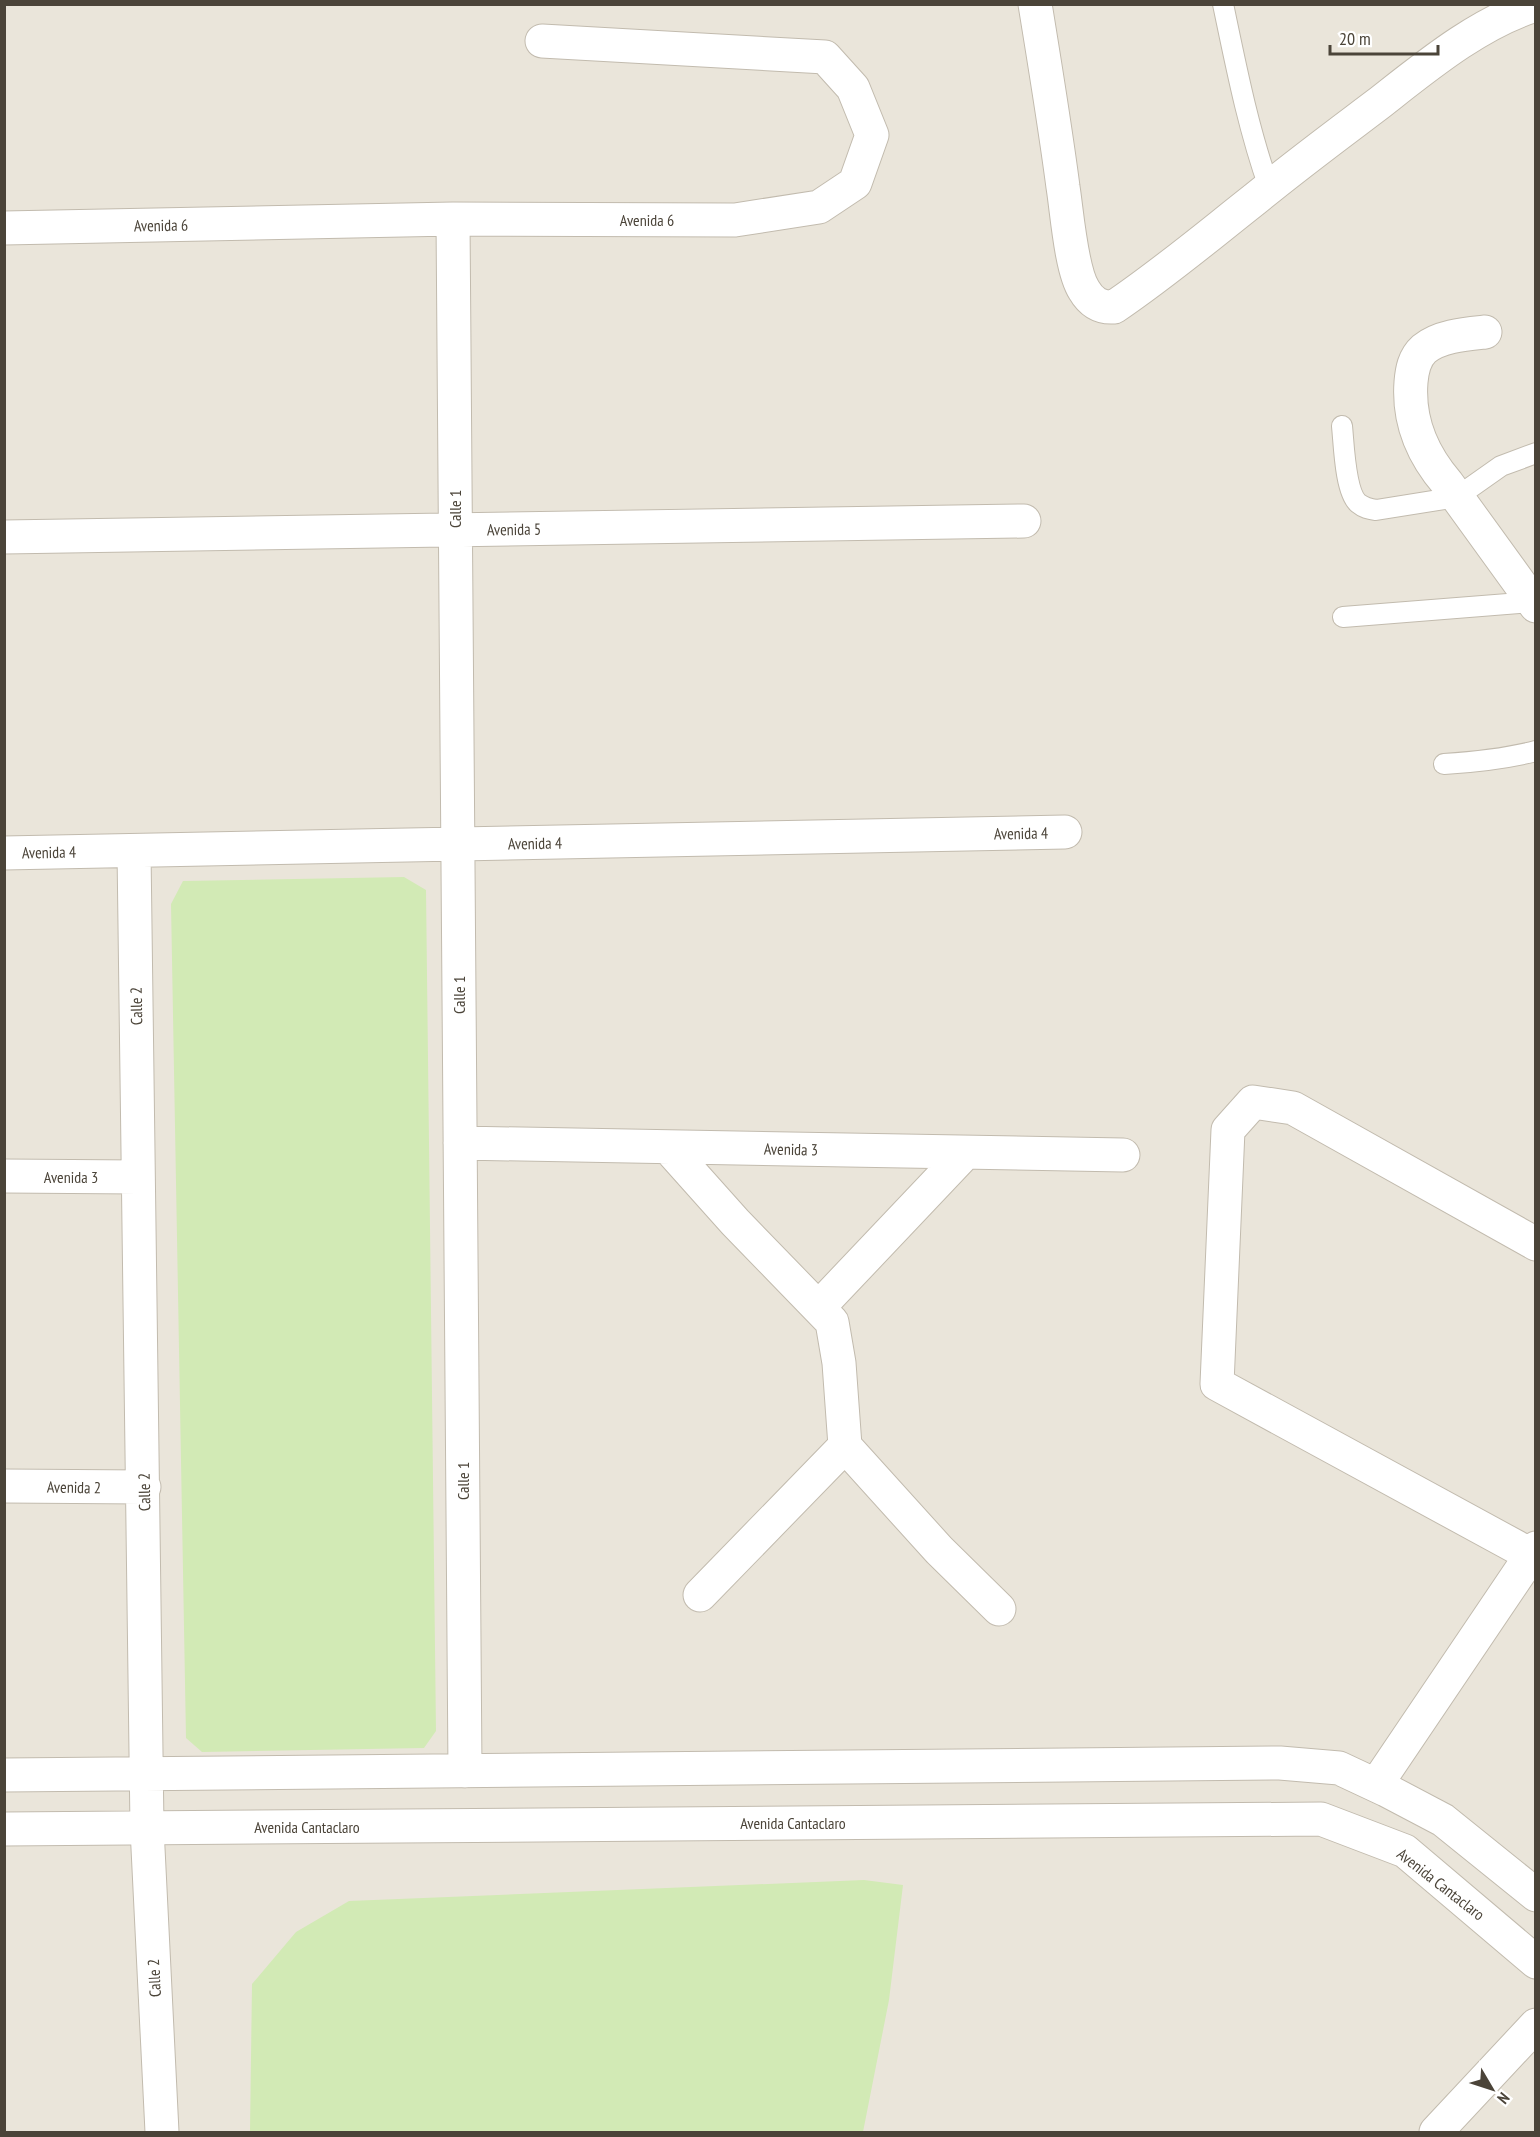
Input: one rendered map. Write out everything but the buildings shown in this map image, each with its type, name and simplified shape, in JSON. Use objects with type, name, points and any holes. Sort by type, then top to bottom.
[{"type":"street","points":[[1035,4],[1079,281],[1084,291],[1095,303],[1107,308],[1114,307],[1147,285],[1435,59],[1517,10],[1536,5]]},
{"type":"street","name":"Avenida 6","points":[[4,228],[453,219],[735,220],[819,207],[855,183],[872,135],[853,88],[825,57],[542,41]]},
{"type":"street","name":"Calle 1","points":[[453,219],[465,1771]]},
{"type":"street","points":[[1485,332],[1449,338],[1430,345],[1418,355],[1412,370],[1410,397],[1418,438],[1436,469],[1534,604]]},
{"type":"street","name":"Avenida 5","points":[[4,537],[1024,521]]},
{"type":"street","name":"Avenida 4","points":[[4,853],[1065,832]]},
{"type":"street","name":"Calle 2","points":[[134,851],[147,1828],[162,2133]]},
{"type":"street","points":[[1376,1785],[1533,1552],[1217,1384],[1228,1131],[1253,1102],[1293,1108],[1536,1244]]},
{"type":"street","name":"Avenida 3","points":[[460,1143],[1123,1155]]},
{"type":"street","points":[[668,1147],[735,1222],[832,1322],[839,1364],[845,1446],[939,1550],[999,1609]]},
{"type":"street","points":[[819,1307],[965,1152]]},
{"type":"street","name":"Avenida 3","points":[[4,1176],[138,1177]]},
{"type":"street","points":[[700,1595],[845,1446]]},
{"type":"street","name":"Avenida 2","points":[[4,1486],[144,1487]]},
{"type":"street","points":[[4,1775],[1280,1763],[1339,1768],[1376,1785],[1443,1820],[1536,1895]]},
{"type":"street","name":"Avenida Cantaclaro","points":[[4,1829],[1320,1819],[1404,1851],[1536,1962]]},
{"type":"street","points":[[1436,2133],[1536,2025]]},
{"type":"lane","points":[[1223,4],[1244,103],[1257,154],[1269,187]]},
{"type":"lane","points":[[1342,426],[1350,493],[1358,503],[1376,510],[1457,497],[1501,466],[1536,453]]},
{"type":"lane","points":[[1343,617],[1534,604]]},
{"type":"lane","points":[[1444,764],[1477,762],[1536,751]]},
{"type":"shaded area","points":[[5,5],[1535,5],[1535,2132],[5,2132]]},
{"type":"green space","points":[[404,877],[426,890],[436,1731],[424,1748],[202,1752],[186,1738],[171,904],[183,881]]},
{"type":"green space","points":[[864,1880],[903,1885],[889,2000],[863,2132],[250,2132],[252,1984],[296,1932],[349,1901]]}]
